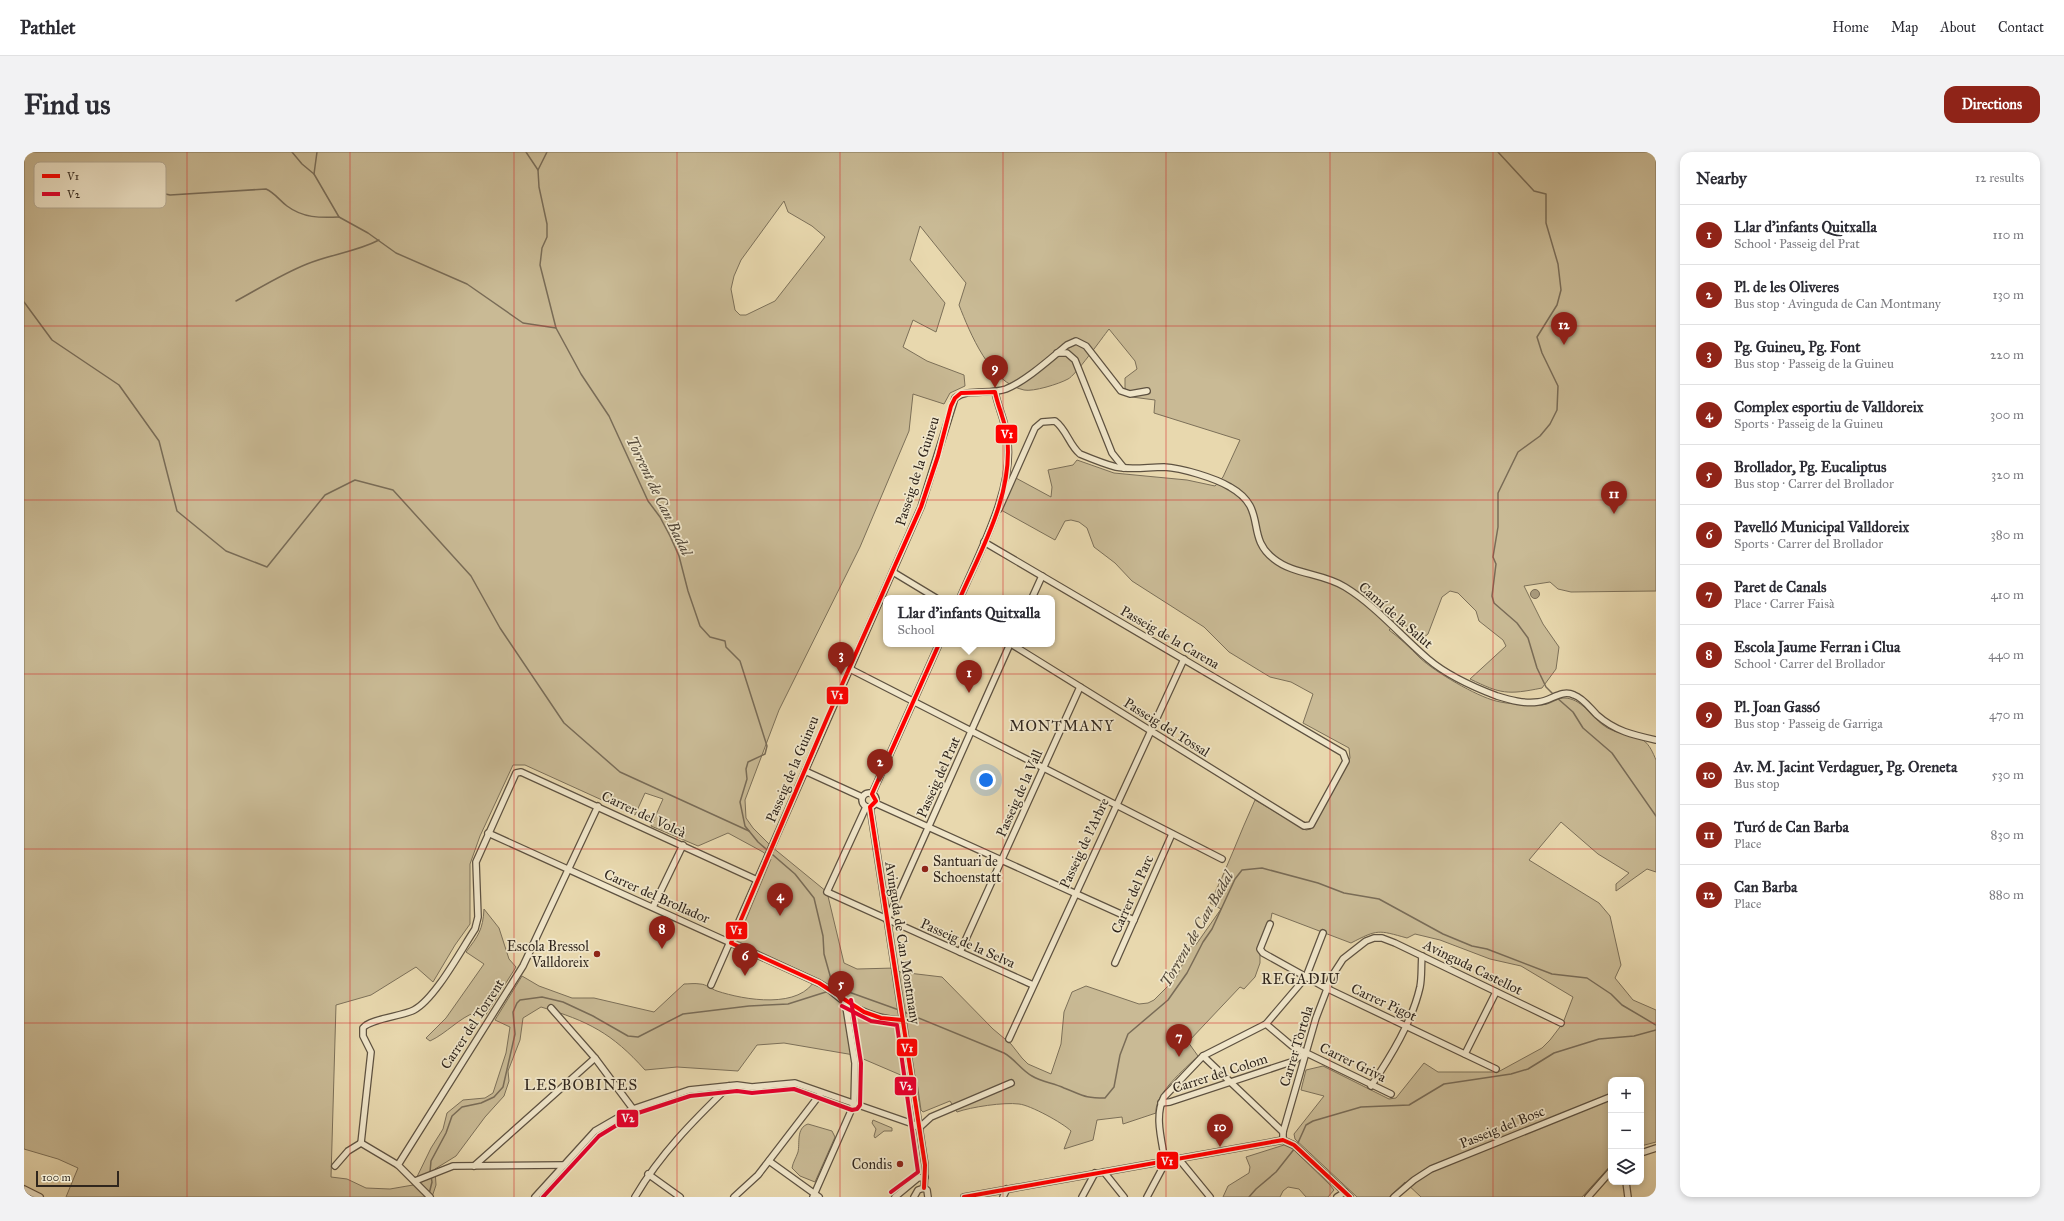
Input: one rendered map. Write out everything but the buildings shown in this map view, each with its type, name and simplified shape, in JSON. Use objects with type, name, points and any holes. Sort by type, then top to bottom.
[{"type":"street","name":"Passeig de la Guineu","points":[[711,985],[921,507],[955,398],[962,393],[995,392],[1013,386],[1072,342],[1080,341],[1086,346],[1122,391],[1130,394],[1147,391]]},
{"type":"street","points":[[1057,353],[1067,353],[1075,360],[1112,453],[1124,468]]},
{"type":"street","points":[[961,595],[999,509],[1008,461],[1007,437],[995,392]]},
{"type":"street","name":"Camí de la Salut","points":[[999,509],[1035,428],[1042,422],[1054,421],[1060,425],[1067,434],[1075,450],[1080,454],[1116,467],[1166,467],[1212,479],[1230,487],[1243,496],[1252,507],[1260,542],[1266,552],[1274,559],[1286,567],[1344,586],[1389,622],[1428,659],[1460,680],[1494,695],[1520,702],[1536,702],[1564,693],[1573,694],[1617,729],[1629,734],[1656,740]]},
{"type":"street","name":"Passeig de la Carena","points":[[984,542],[1343,753],[1346,761],[1311,825]]},
{"type":"street","points":[[893,572],[931,595]]},
{"type":"street","points":[[1033,595],[1042,576]]},
{"type":"street","points":[[872,794],[938,647]]},
{"type":"street","name":"Passeig del Prat","points":[[887,920],[1009,647]]},
{"type":"street","name":"Passeig del Tossal","points":[[1015,647],[1304,826],[1311,825]]},
{"type":"street","name":"Passeig de l'Arbre","points":[[1009,1039],[1115,805],[1184,659]]},
{"type":"street","points":[[850,669],[1222,859]]},
{"type":"street","name":"Passeig de la Vall","points":[[960,952],[1080,687]]},
{"type":"street","points":[[805,771],[862,797]]},
{"type":"street","name":"Carrer del Volcà","points":[[488,833],[516,773],[521,772],[757,880]]},
{"type":"street","points":[[862,797],[865,794],[872,794]]},
{"type":"street","points":[[870,806],[875,798],[872,794]]},
{"type":"street","points":[[862,797],[863,804],[928,828],[1134,920]]},
{"type":"street","name":"Carrer del Torrent","points":[[398,1165],[523,966],[598,806]]},
{"type":"street","name":"Passeig de la Selva","points":[[870,806],[827,892],[1033,985]]},
{"type":"street","name":"Avinguda de Can Montmany","points":[[870,806],[919,1128],[925,1177],[924,1188]]},
{"type":"street","points":[[361,1143],[372,1052],[363,1036],[363,1028],[369,1023],[405,1014],[421,1006],[432,994],[475,929],[478,916],[476,862],[488,833]]},
{"type":"street","name":"Carrer del Brollador","points":[[488,833],[820,983],[845,1001],[873,1015],[902,1020]]},
{"type":"street","name":"Carrer del Parc","points":[[1114,963],[1172,834]]},
{"type":"street","points":[[653,907],[683,845]]},
{"type":"street","name":"Carrer Pigot","points":[[1270,924],[1260,949],[1263,953],[1326,988],[1496,1069]]},
{"type":"street","points":[[1147,1197],[1165,1161],[1159,1117],[1161,1103],[1168,1093],[1203,1056],[1266,1024],[1306,977],[1322,933]]},
{"type":"street","name":"Avinguda Castellot","points":[[1374,938],[1382,938],[1395,943],[1561,1023]]},
{"type":"street","name":"Carrer Tòrtola","points":[[1283,1140],[1283,1132],[1326,988],[1343,959],[1355,949],[1374,938]]},
{"type":"street","points":[[1371,1086],[1384,1066],[1406,1025],[1420,986],[1422,956]]},
{"type":"street","points":[[1465,1054],[1496,992]]},
{"type":"street","points":[[769,1161],[816,1196],[854,1104],[855,1063],[845,1001]]},
{"type":"street","points":[[551,1008],[595,1058],[633,1109]]},
{"type":"street","name":"Carrer Griva","points":[[1266,1024],[1292,1046],[1371,1086],[1391,1094]]},
{"type":"street","name":"Carrer del Colom","points":[[1161,1103],[1170,1102],[1231,1083],[1291,1062],[1307,1053]]},
{"type":"street","points":[[1203,1056],[1283,1132]]},
{"type":"street","points":[[474,1166],[595,1058]]},
{"type":"street","points":[[534,1197],[595,1131],[633,1109],[689,1090],[729,1086],[795,1083],[913,1124],[919,1128],[931,1118],[1012,1083]]},
{"type":"street","points":[[635,1197],[648,1174],[686,1128],[729,1086]]},
{"type":"street","points":[[734,1197],[758,1175],[821,1093]]},
{"type":"street","name":"Passeig del Bosc","points":[[1394,1197],[1406,1186],[1431,1169],[1608,1098]]},
{"type":"street","points":[[964,1197],[1283,1140],[1296,1146],[1350,1197]]},
{"type":"street","points":[[361,1143],[398,1165],[428,1195]]},
{"type":"street","points":[[335,1166],[348,1151],[361,1143]]},
{"type":"street","points":[[1644,1152],[1656,1148]]},
{"type":"street","points":[[1178,1158],[1210,1197]]},
{"type":"street","points":[[415,1181],[453,1166],[564,1165]]},
{"type":"street","points":[[1104,1172],[1124,1197]]},
{"type":"street","points":[[1082,1197],[1095,1173]]},
{"type":"street","points":[[648,1174],[680,1197]]},
{"type":"street","points":[[1588,1197],[1608,1174]]},
{"type":"street","points":[[895,1197],[918,1178],[925,1177]]},
{"type":"street","points":[[1626,1185],[1628,1197]]},
{"type":"street","points":[[906,1188],[914,1196],[919,1189],[924,1188],[928,1190],[928,1197]]},
{"type":"street","points":[[24,1189],[40,1197]]},
{"type":"street","points":[[1003,1197],[1007,1189]]},
{"type":"street","points":[[1337,1197],[1345,1192]]},
{"type":"shaded area","points":[[24,152],[1656,152],[1656,591],[1571,592],[1558,589],[1550,582],[1524,586],[1543,624],[1559,647],[1556,669],[1542,688],[1520,692],[1504,692],[1489,688],[1470,679],[1506,646],[1503,640],[1479,621],[1476,611],[1458,593],[1450,591],[1442,597],[1428,634],[1423,638],[1399,621],[1389,630],[1435,670],[1478,694],[1501,702],[1514,704],[1542,705],[1562,698],[1576,701],[1607,728],[1643,740],[1649,747],[1656,760],[1656,872],[1647,869],[1616,891],[1616,884],[1629,873],[1598,854],[1561,822],[1529,860],[1599,903],[1610,916],[1621,965],[1615,978],[1633,1000],[1656,1010],[1656,1142],[1644,1145],[1644,1077],[1608,1077],[1608,1168],[1582,1197],[1421,1197],[1405,1182],[1389,1197],[1357,1197],[1295,1139],[1294,1134],[1324,1096],[1301,1090],[1306,1070],[1323,1066],[1389,1099],[1396,1098],[1424,1063],[1438,1072],[1498,1072],[1542,1048],[1550,1040],[1563,1023],[1573,997],[1521,966],[1490,959],[1440,940],[1415,934],[1407,938],[1390,933],[1378,932],[1367,935],[1351,943],[1272,913],[1270,924],[1260,949],[1260,963],[1255,977],[1244,989],[1240,987],[1188,1042],[1198,1056],[1171,1082],[1165,1090],[1160,1098],[1156,1113],[1123,1124],[1122,1117],[1097,1120],[1093,1140],[1064,1149],[1071,1131],[1038,1111],[1024,1105],[1005,1104],[970,1108],[957,1112],[950,1101],[923,1112],[921,1110],[917,1082],[854,1055],[784,1043],[757,1045],[738,1071],[677,1067],[645,1070],[633,1057],[610,1037],[586,1023],[541,1007],[523,1018],[520,1040],[508,1071],[509,1081],[504,1096],[485,1117],[456,1156],[435,1169],[436,1185],[432,1197],[66,1197],[78,1168],[58,1159],[24,1149]],"holes":[[[784,201],[788,212],[812,226],[825,237],[775,301],[746,315],[740,315],[735,310],[731,289],[734,276],[741,260]],[[513,765],[525,765],[635,815],[645,793],[663,799],[651,826],[698,846],[728,833],[763,852],[771,859],[737,941],[816,978],[809,988],[798,995],[785,999],[771,1000],[728,994],[702,984],[684,984],[654,1012],[594,998],[572,998],[539,986],[522,976],[495,1020],[510,1027],[506,1053],[493,1093],[485,1098],[463,1100],[447,1113],[443,1129],[431,1148],[413,1185],[390,1189],[366,1188],[347,1179],[331,1177],[336,1005],[371,995],[416,967],[433,982],[455,945],[470,924],[470,864],[480,836]]]},
{"type":"shaded area","points":[[1535,589],[1540,594],[1535,599],[1530,594]]},
{"type":"shaded area","points":[[484,909],[499,928],[509,959],[516,967],[485,1016],[476,1012],[430,1041],[426,1038],[446,1018],[484,964],[466,952],[481,928]]},
{"type":"shaded area","points":[[873,1120],[892,1128],[892,1131],[884,1131],[875,1138],[874,1136],[876,1129],[872,1123]]},
{"type":"shaded area","points":[[808,1124],[832,1131],[835,1137],[815,1182],[800,1176],[792,1168],[798,1152],[800,1132],[804,1126]]},
{"type":"shaded area","points":[[1284,1145],[1293,1149],[1330,1185],[1334,1190],[1328,1197],[1306,1197],[1299,1189],[1288,1187],[1283,1191],[1280,1197],[1223,1197],[1228,1186],[1249,1173],[1250,1167],[1246,1157]]},
{"type":"waterway","points":[[292,152],[302,164],[314,174],[339,217],[368,233],[396,253],[467,284],[523,323],[556,328]]},
{"type":"waterway","points":[[314,174],[317,152]]},
{"type":"waterway","points":[[526,152],[538,170]]},
{"type":"waterway","name":"Torrent de Can Badal","points":[[547,152],[538,170],[539,187],[547,224],[547,237],[542,248],[540,265],[556,328],[581,374],[609,416],[648,501],[660,517],[670,536],[679,556],[688,591],[700,626],[710,637],[725,641],[726,647],[740,661],[767,746],[765,754],[748,762],[746,769],[747,779],[740,802],[745,826],[758,842],[795,874],[814,898],[823,936],[824,954],[831,979],[846,991],[899,1010]]},
{"type":"waterway","points":[[1498,152],[1534,191],[1546,194],[1546,223],[1558,264],[1561,290],[1557,305],[1537,337],[1542,353],[1558,386],[1557,410],[1550,424],[1540,436],[1518,452],[1498,493],[1498,527],[1493,557],[1496,564],[1492,596],[1494,603],[1517,623],[1528,638],[1537,668],[1546,687],[1554,695]]},
{"type":"waterway","points":[[166,194],[266,189],[272,192],[287,206],[299,213],[318,217],[339,217]]},
{"type":"waterway","points":[[236,301],[298,268],[379,240]]},
{"type":"waterway","points":[[24,302],[52,340],[119,385],[159,441],[177,511],[226,551],[267,567],[325,495],[355,480],[393,490],[471,576],[500,628],[564,723],[620,772],[749,831]]},
{"type":"waterway","points":[[1556,697],[1573,712],[1583,728],[1612,753],[1656,816]]},
{"type":"waterway","name":"Torrent de Can Badal","points":[[904,1012],[1004,1053],[1028,1074],[1040,1080],[1060,1086],[1083,1096],[1105,1098],[1114,1087],[1120,1055],[1128,1034],[1168,1000],[1187,973],[1203,942],[1212,929],[1235,879],[1242,870],[1262,868],[1318,883],[1344,893],[1379,899],[1443,934],[1472,946],[1487,949],[1552,974],[1587,978],[1611,994],[1622,1005],[1656,1025]]},
{"type":"waterway","points":[[832,990],[842,988]]},
{"type":"waterway","points":[[430,1172],[431,1161],[446,1133],[452,1116],[462,1107],[481,1103],[494,1097],[503,1087],[515,1034],[513,1012],[520,1000],[542,997],[563,1002],[593,1016],[628,1036],[638,1037],[683,1014],[749,1006],[788,1004],[829,991]]},
{"type":"waterway","points":[[1297,1145],[1306,1125],[1313,1121],[1361,1107],[1409,1105],[1444,1084],[1511,1074],[1528,1069],[1554,1053],[1599,1039],[1634,1036],[1656,1030]]},
{"type":"waterway","points":[[1249,1197],[1276,1172],[1295,1148]]},
{"type":"waterway","points":[[429,1194],[432,1182],[431,1176]]},
{"type":"transit line","name":"V1","points":[[902,1020],[881,1018],[864,1012],[819,983],[731,943],[828,716],[921,507],[938,456],[951,406],[955,398],[961,393],[995,392],[1007,436],[1008,457],[1006,478],[994,520],[961,595]]},
{"type":"transit line","name":"V1","points":[[924,1188],[925,1165],[870,807],[876,801],[872,794],[938,647]]},
{"type":"transit line","name":"V2","points":[[543,1197],[599,1136],[635,1114],[690,1096],[737,1091],[752,1093],[794,1089],[852,1110],[857,1109],[860,1105],[861,1063],[851,1000]]},
{"type":"transit line","name":"V2","points":[[842,1006],[871,1021],[897,1025],[918,1172],[891,1192]]},
{"type":"transit line","name":"V1","points":[[964,1197],[1283,1140],[1294,1145],[1350,1197]]},
{"type":"place","name":"Can Barba","points":[[1564,345]]},
{"type":"place","name":"Pl. Joan Gassó","points":[[995,388]]},
{"type":"place","name":"Turó de Can Barba","points":[[1614,514]]},
{"type":"place","name":"Pg. Guineu, Pg. Font","points":[[841,675]]},
{"type":"place","name":"Llar d'infants Quitxalla","points":[[969,693]]},
{"type":"place","name":"Pl. de les Oliveres","points":[[880,782]]},
{"type":"place","name":"Santuari de Schoenstatt","points":[[925,869]]},
{"type":"place","name":"Complex esportiu de Valldoreix","points":[[780,916]]},
{"type":"place","name":"Escola Jaume Ferran i Clua","points":[[662,949]]},
{"type":"place","name":"Escola Bressol Valldoreix","points":[[597,954]]},
{"type":"place","name":"Pavelló Municipal Valldoreix","points":[[745,976]]},
{"type":"place","name":"Brollador, Pg. Eucaliptus","points":[[841,1004]]},
{"type":"place","name":"Paret de Canals","points":[[1179,1057]]},
{"type":"place","name":"Av. M. Jacint Verdaguer, Pg. Oreneta","points":[[1220,1147]]},
{"type":"place","name":"Condis","points":[[900,1164]]},
{"type":"district","name":"MONTMANY","points":[[1062,726]]},
{"type":"district","name":"REGADIU","points":[[1301,979]]},
{"type":"district","name":"LES BOBINES","points":[[581,1085]]}]
